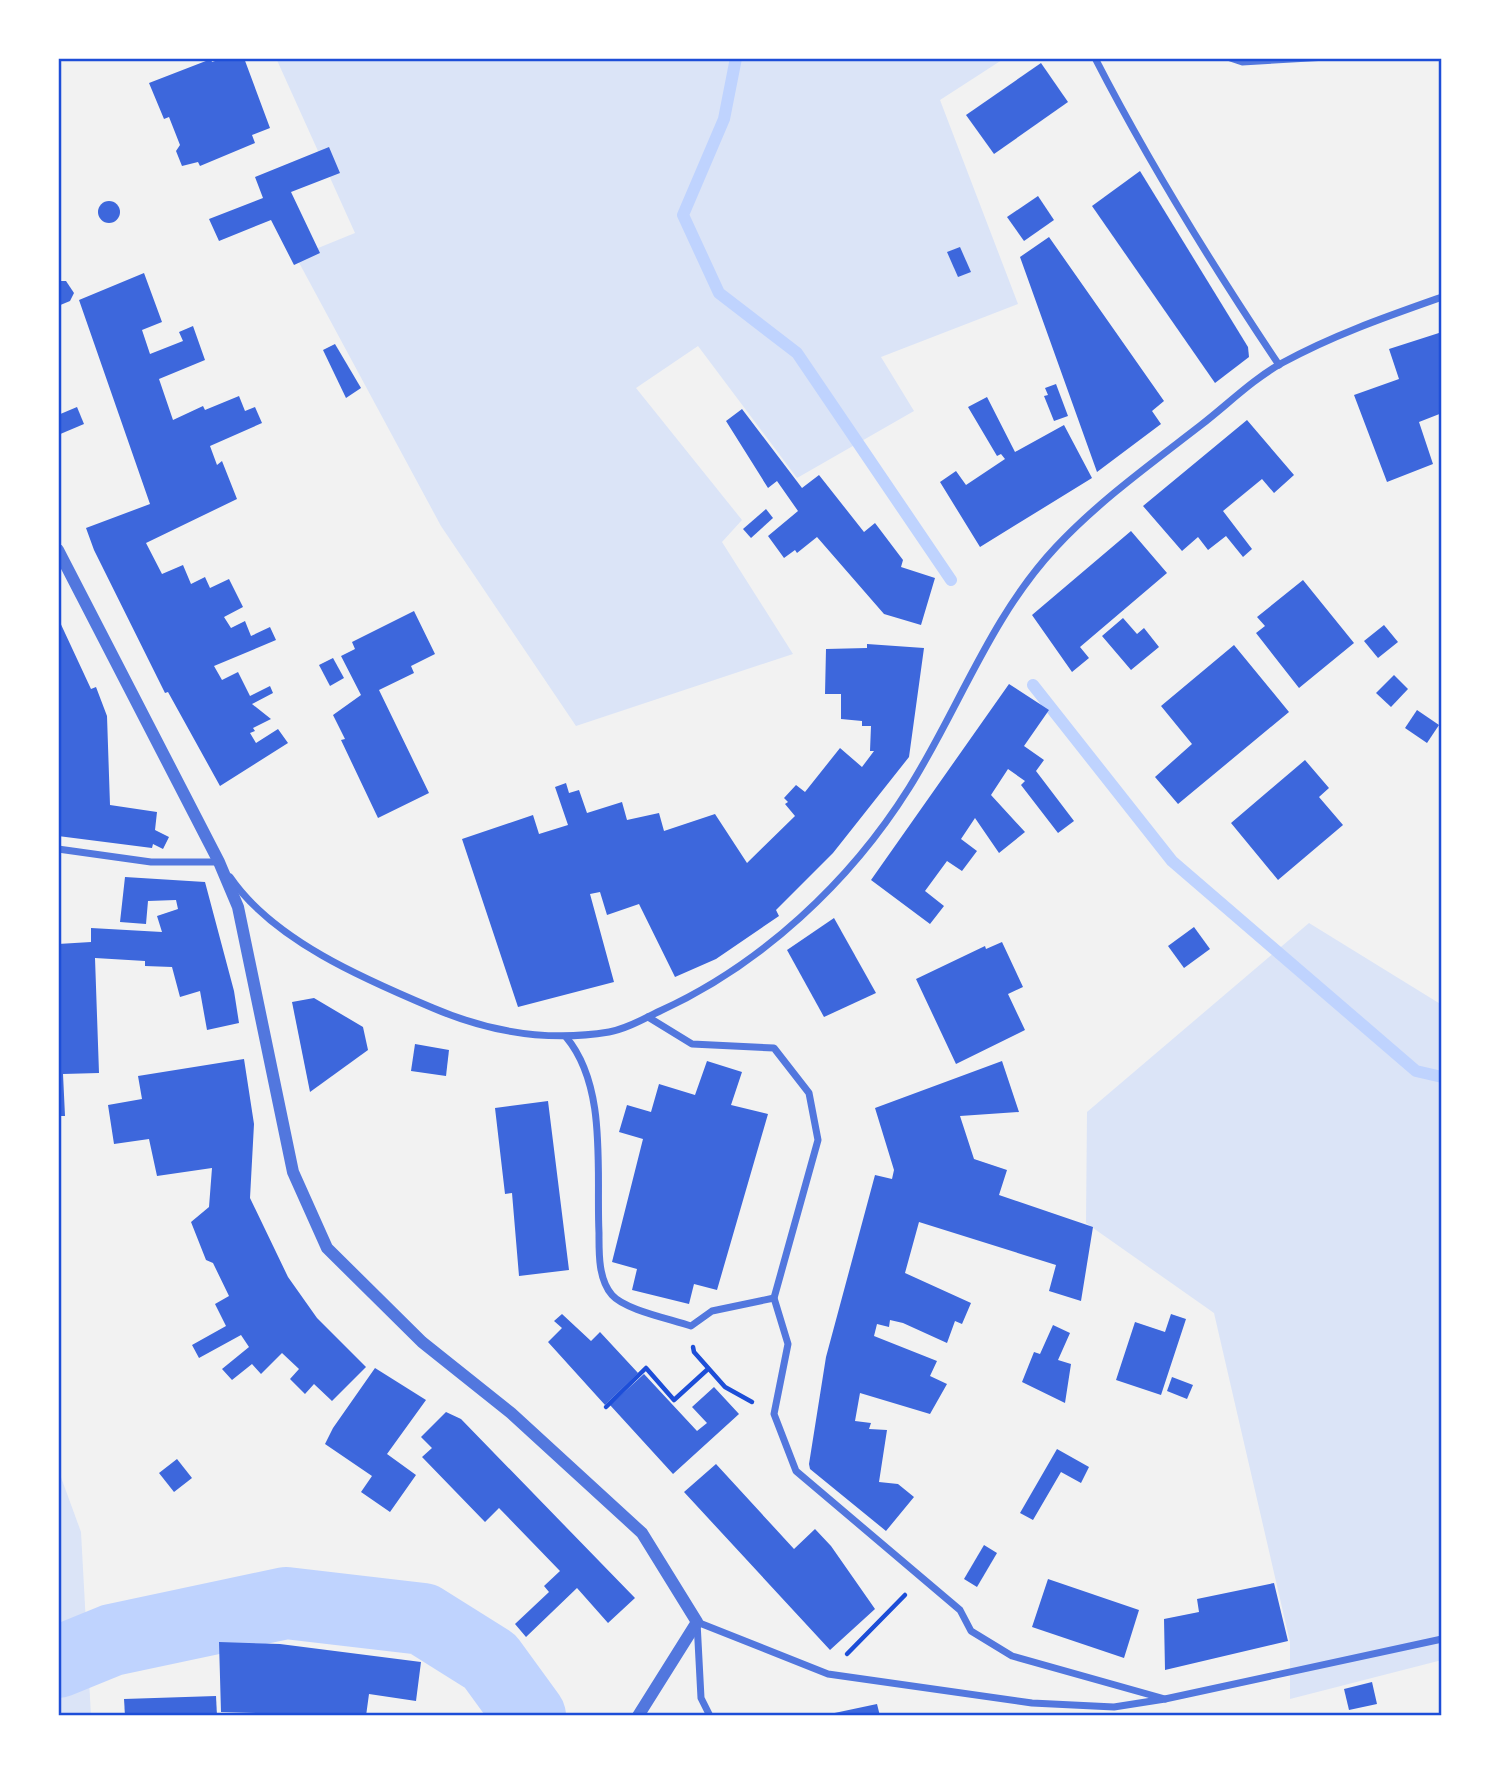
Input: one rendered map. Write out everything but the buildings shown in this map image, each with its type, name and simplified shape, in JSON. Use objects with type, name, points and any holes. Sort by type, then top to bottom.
[{"type":"street","points":[[1095,58],[1145,155],[1204,252],[1279,365]]},
{"type":"street","points":[[219,862],[244,898],[278,927],[393,991],[449,1015],[506,1031],[566,1037],[614,1031],[648,1017],[724,977],[771,942],[819,900],[908,789],[1003,618],[1034,570],[1061,542],[1141,472],[1279,365],[1374,320],[1442,297]]},
{"type":"street","points":[[58,550],[219,862],[238,907],[293,1172],[327,1248],[422,1342],[511,1413],[642,1533],[697,1622],[701,1698],[710,1716]]},
{"type":"street","points":[[58,849],[151,862],[219,862]]},
{"type":"street","points":[[648,1017],[692,1044],[774,1048],[808,1093],[818,1140],[774,1298],[788,1344],[774,1414],[796,1471],[960,1610],[971,1631],[1013,1656],[1165,1699]]},
{"type":"street","points":[[566,1037],[575,1047],[588,1080],[595,1116],[600,1266],[611,1294],[626,1304],[691,1326],[712,1311],[774,1298]]},
{"type":"street","points":[[697,1622],[828,1674],[1031,1703],[1114,1707],[1165,1699],[1442,1639]]},
{"type":"street","points":[[638,1716],[697,1622]]},
{"type":"lane","points":[[1227,58],[1242,63],[1327,58]]},
{"type":"path","points":[[606,1407],[646,1368],[674,1400],[708,1369],[725,1387],[774,1414]]},
{"type":"path","points":[[828,1674],[923,1577]]},
{"type":"shaded area","points":[[276,58],[1005,58],[940,100],[1018,304],[881,357],[914,411],[797,478],[698,346],[636,388],[742,520],[722,542],[793,654],[576,726],[441,526],[296,257],[355,233]]},
{"type":"shaded area","points":[[1309,923],[1442,1005],[1442,1660],[1290,1699],[1290,1642],[1214,1313],[1086,1223],[1087,1112]]},
{"type":"shaded area","points":[[58,1469],[81,1532],[91,1716],[58,1716]]},
{"type":"waterway","points":[[736,58],[724,119],[683,215],[719,293],[797,353],[951,580]]},
{"type":"waterway","points":[[1033,685],[1172,861],[1416,1071],[1442,1077]]},
{"type":"waterway","points":[[58,1662],[112,1640],[286,1603],[423,1619],[490,1661],[530,1716]]}]
